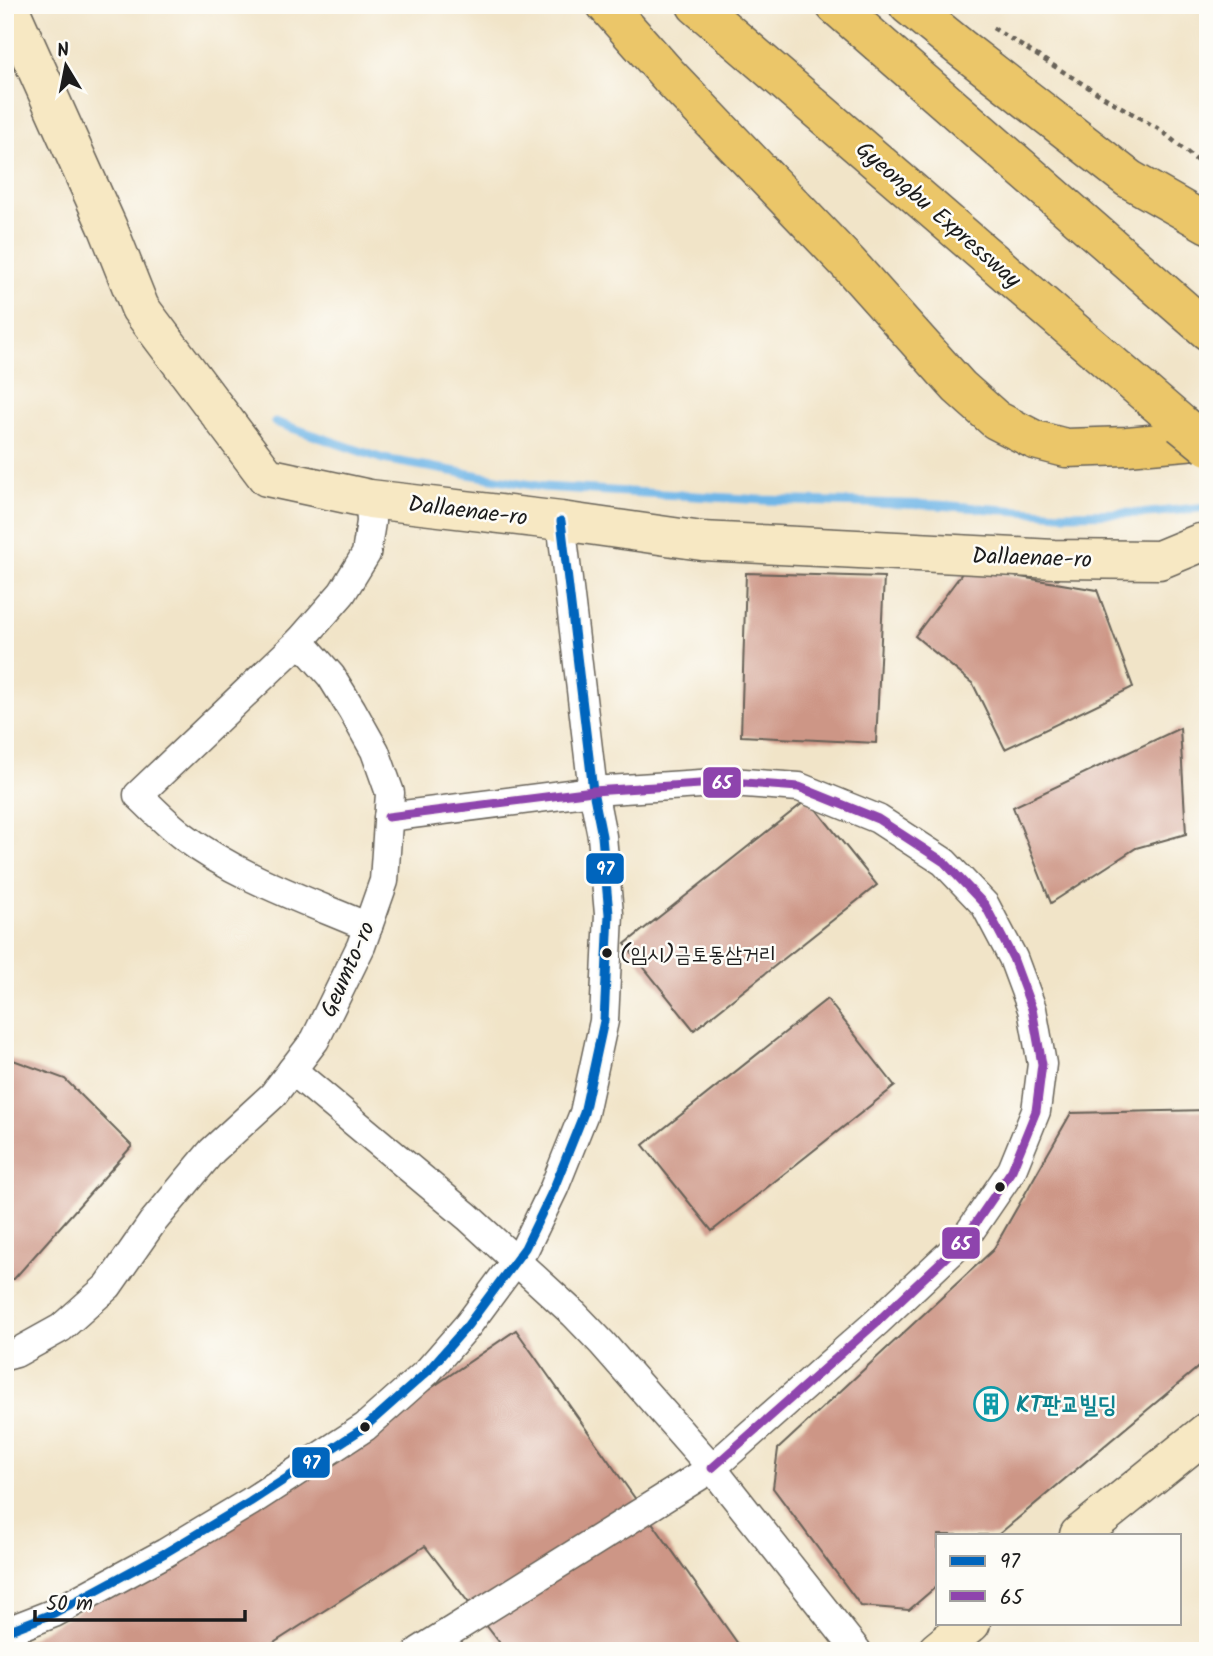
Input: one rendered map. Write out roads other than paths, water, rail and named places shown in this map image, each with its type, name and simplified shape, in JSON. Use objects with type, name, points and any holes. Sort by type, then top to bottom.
[{"type":"highway","points":[[606,5],[669,76],[849,264],[959,387],[996,420],[1035,440],[1066,448],[1127,446],[1199,436]]},
{"type":"highway","name":"Gyeongbu Expressway","points":[[696,5],[1199,436]]},
{"type":"highway","points":[[835,5],[1208,331]]},
{"type":"highway","points":[[908,5],[1129,179],[1208,224]]},
{"type":"street","name":"Dallaenae-ro","points":[[8,5],[102,215],[140,308],[267,477],[370,499],[561,521],[702,541],[1054,559],[1159,560],[1199,543],[1208,543]]},
{"type":"street","points":[[368,927],[265,883],[224,862],[182,835],[138,795],[300,641],[342,593],[366,554],[371,522],[370,499]]},
{"type":"street","points":[[5,1632],[54,1613],[164,1553],[250,1502],[365,1427],[428,1372],[468,1325],[525,1248],[554,1188],[584,1113],[604,1021],[609,914],[602,836],[593,791],[561,521]]},
{"type":"street","name":"Geumto-ro","points":[[5,1356],[16,1353],[61,1328],[108,1286],[152,1223],[212,1151],[273,1096],[315,1040],[361,946],[384,881],[390,793],[375,751],[352,710],[331,676],[300,641]]},
{"type":"street","points":[[388,817],[593,791],[731,782],[799,787],[878,819],[944,862],[985,905],[1013,958],[1032,1009],[1042,1064],[1036,1111],[1012,1170],[964,1240],[877,1322],[712,1468],[419,1651]]},
{"type":"street","points":[[292,1070],[468,1217],[574,1314],[712,1468],[857,1651]]},
{"type":"street","points":[[1080,1534],[1208,1431]]},
{"type":"street","points":[[937,1651],[970,1624]]},
{"type":"waterway","points":[[275,422],[383,459],[543,487],[763,500],[937,505],[1061,514],[1149,513],[1208,507]]},
{"type":"place","name":"(임시)금토동삼거리","points":[[607,953]]},
{"type":"place","name":"KT판교빌딩","points":[[991,1404]]}]
